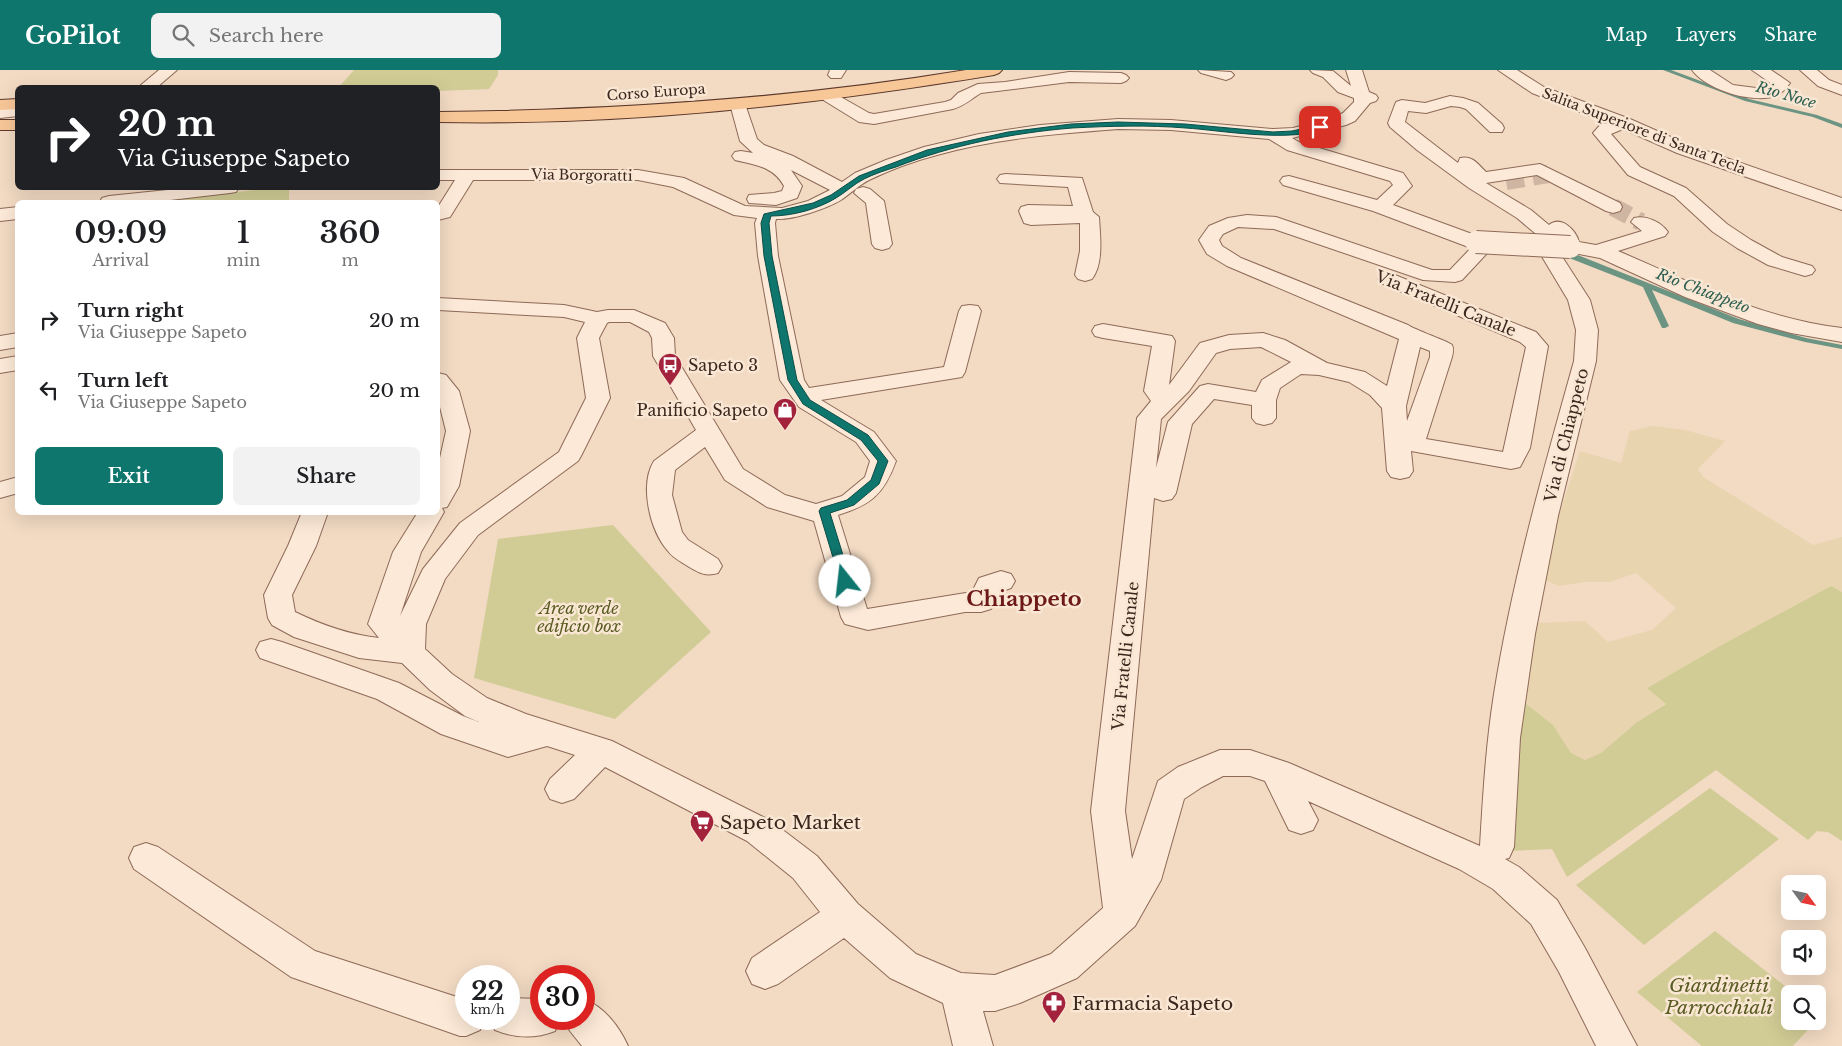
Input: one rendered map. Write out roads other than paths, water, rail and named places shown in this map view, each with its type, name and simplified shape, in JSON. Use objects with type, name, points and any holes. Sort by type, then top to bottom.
[{"type":"main road","name":"Corso Europa","points":[[440,117],[601,113],[738,104],[826,95],[994,70]]},
{"type":"main road","points":[[817,77],[837,72],[855,72]]},
{"type":"main road","points":[[6,111],[15,122]]},
{"type":"street","points":[[149,85],[168,70]]},
{"type":"street","points":[[1206,70],[1228,72]]},
{"type":"street","points":[[1354,70],[1362,96]]},
{"type":"street","name":"Salita Superiore di Santa Tecla","points":[[1506,70],[1538,90],[1624,123],[1683,149],[1842,204]]},
{"type":"street","points":[[1700,70],[1730,89],[1756,93],[1773,91],[1782,83],[1760,70]]},
{"type":"street","points":[[1808,70],[1817,79],[1835,89],[1842,90]]},
{"type":"street","points":[[1325,71],[1344,89],[1362,96],[1426,108],[1450,101],[1463,103],[1472,106],[1496,128]]},
{"type":"street","points":[[826,95],[865,118],[874,119],[947,106],[956,103],[964,96],[978,89],[1068,77],[1121,78]]},
{"type":"street","name":"Via Borgoratti","points":[[440,175],[619,174],[666,180],[695,188],[713,199],[741,211],[783,214],[815,205],[833,197],[868,174],[930,151],[979,139],[1071,126],[1147,124],[1273,134],[1311,130],[1340,122],[1357,110],[1362,103],[1362,96]]},
{"type":"street","points":[[738,104],[749,141],[758,149],[788,160],[824,181],[843,189]]},
{"type":"street","points":[[1402,105],[1482,178],[1544,171],[1613,208]]},
{"type":"street","name":"Via di Chiappeto","points":[[1402,105],[1396,123],[1423,146],[1475,184],[1524,214],[1557,247],[1579,300],[1587,330],[1585,361],[1529,591],[1513,673],[1500,777],[1497,847]]},
{"type":"street","points":[[1624,123],[1607,128],[1601,133],[1634,171],[1680,192],[1720,228],[1744,244],[1775,261],[1805,270]]},
{"type":"street","points":[[1273,134],[1293,146],[1398,177],[1403,186],[1380,207]]},
{"type":"street","name":"Via Borgoratti","points":[[695,188],[716,186],[745,197],[760,200],[776,199],[790,194],[793,186],[786,173],[770,161],[740,156]]},
{"type":"street","points":[[440,214],[443,213],[467,174]]},
{"type":"street","points":[[1006,179],[1076,182],[1084,212],[1028,211],[1031,219],[1090,217],[1090,251],[1085,275]]},
{"type":"street","points":[[1290,181],[1380,207],[1476,242],[1598,251],[1722,304],[1756,316],[1800,329],[1842,335]]},
{"type":"street","points":[[1506,181],[1484,185],[1498,195],[1539,214],[1567,234],[1557,247]]},
{"type":"street","points":[[126,200],[213,190]]},
{"type":"street","points":[[863,193],[875,200],[882,244]]},
{"type":"street","points":[[0,215],[15,213]]},
{"type":"street","points":[[440,304],[564,311],[598,319],[608,316],[634,316],[657,328],[663,338],[664,356],[734,474],[776,500],[816,513],[824,511],[850,502],[876,481],[883,461],[865,438],[807,402],[792,380],[768,256],[765,223],[768,214]]},
{"type":"street","name":"Via Fratelli Canale","points":[[1247,221],[1528,337],[1537,346],[1518,448],[1511,461],[1412,444],[1441,357],[1442,347],[1410,341],[1265,286]]},
{"type":"street","name":"Via Fratelli Canale","points":[[1410,341],[1400,330],[1234,262],[1214,250],[1210,240],[1216,230],[1235,222],[1276,223],[1430,276],[1455,276],[1481,249],[1476,242]]},
{"type":"street","points":[[1598,251],[1658,232],[1641,222]]},
{"type":"street","points":[[803,396],[954,372],[970,311]]},
{"type":"street","points":[[410,653],[411,624],[429,584],[469,529],[569,456],[598,398],[588,338],[598,319]]},
{"type":"street","points":[[1102,331],[1164,341],[1156,391],[1163,402]]},
{"type":"street","points":[[0,343],[15,340]]},
{"type":"street","name":"Via Fratelli Canale","points":[[1122,914],[1108,811],[1149,418],[1181,386],[1208,348],[1229,342],[1263,340],[1277,345],[1319,368]]},
{"type":"street","points":[[1400,471],[1394,406],[1410,341]]},
{"type":"street","points":[[0,366],[15,364]]},
{"type":"street","name":"Via Fratelli Canale","points":[[1163,493],[1180,422],[1208,391],[1264,409],[1270,385],[1296,367],[1319,368],[1357,377],[1378,390],[1394,406]]},
{"type":"street","points":[[440,382],[447,391],[458,431],[446,486],[440,497]]},
{"type":"street","points":[[708,566],[678,546],[669,533],[659,495],[663,467],[709,432]]},
{"type":"street","points":[[0,490],[15,486]]},
{"type":"street","points":[[824,511],[855,617],[868,620],[965,602],[981,602],[988,585],[1001,581]]},
{"type":"street","points":[[313,515],[302,546],[278,595],[282,618],[304,629],[359,647],[410,653]]},
{"type":"street","points":[[428,515],[407,552],[383,624],[410,653],[441,682],[476,707],[517,724],[550,732],[601,750],[759,831],[805,866],[845,916],[903,966],[959,991],[994,993],[1020,985],[1064,966],[1122,914],[1143,880],[1170,791],[1190,777],[1220,764],[1250,763],[1277,772],[1471,858],[1506,878],[1544,912],[1572,960],[1617,1046]]},
{"type":"street","points":[[271,650],[388,691],[452,726],[508,744],[550,732]]},
{"type":"street","points":[[562,789],[601,750]]},
{"type":"street","points":[[1277,772],[1301,820]]},
{"type":"street","points":[[146,858],[304,965],[455,1015]]},
{"type":"street","points":[[765,971],[845,916]]},
{"type":"street","points":[[959,991],[973,1046]]},
{"type":"street","points":[[594,1030],[608,1046]]},
{"type":"waterway","name":"Rio Noce","points":[[1666,70],[1747,100],[1815,116],[1842,126]]},
{"type":"waterway","name":"Rio Chiappeto","points":[[1562,252],[1646,285]]},
{"type":"waterway","name":"Rio Chiappeto","points":[[1646,285],[1736,321],[1805,340],[1842,347]]},
{"type":"waterway","points":[[1646,285],[1665,326]]},
{"type":"tunnel","points":[[1506,181],[1548,174]]},
{"type":"tunnel","points":[[1613,207],[1641,222]]},
{"type":"place","name":"Sapeto 3","points":[[670,386]]},
{"type":"place","name":"Panificio Sapeto","points":[[785,431]]},
{"type":"place","name":"Sapeto Market","points":[[702,843]]},
{"type":"place","name":"Farmacia Sapeto","points":[[1054,1024]]},
{"type":"district","name":"Chiappeto","points":[[1024,599]]},
{"type":"park label","name":"Area verde edificio box","points":[[579,617]]},
{"type":"park label","name":"Giardinetti Parrocchiali","points":[[1719,996]]}]
